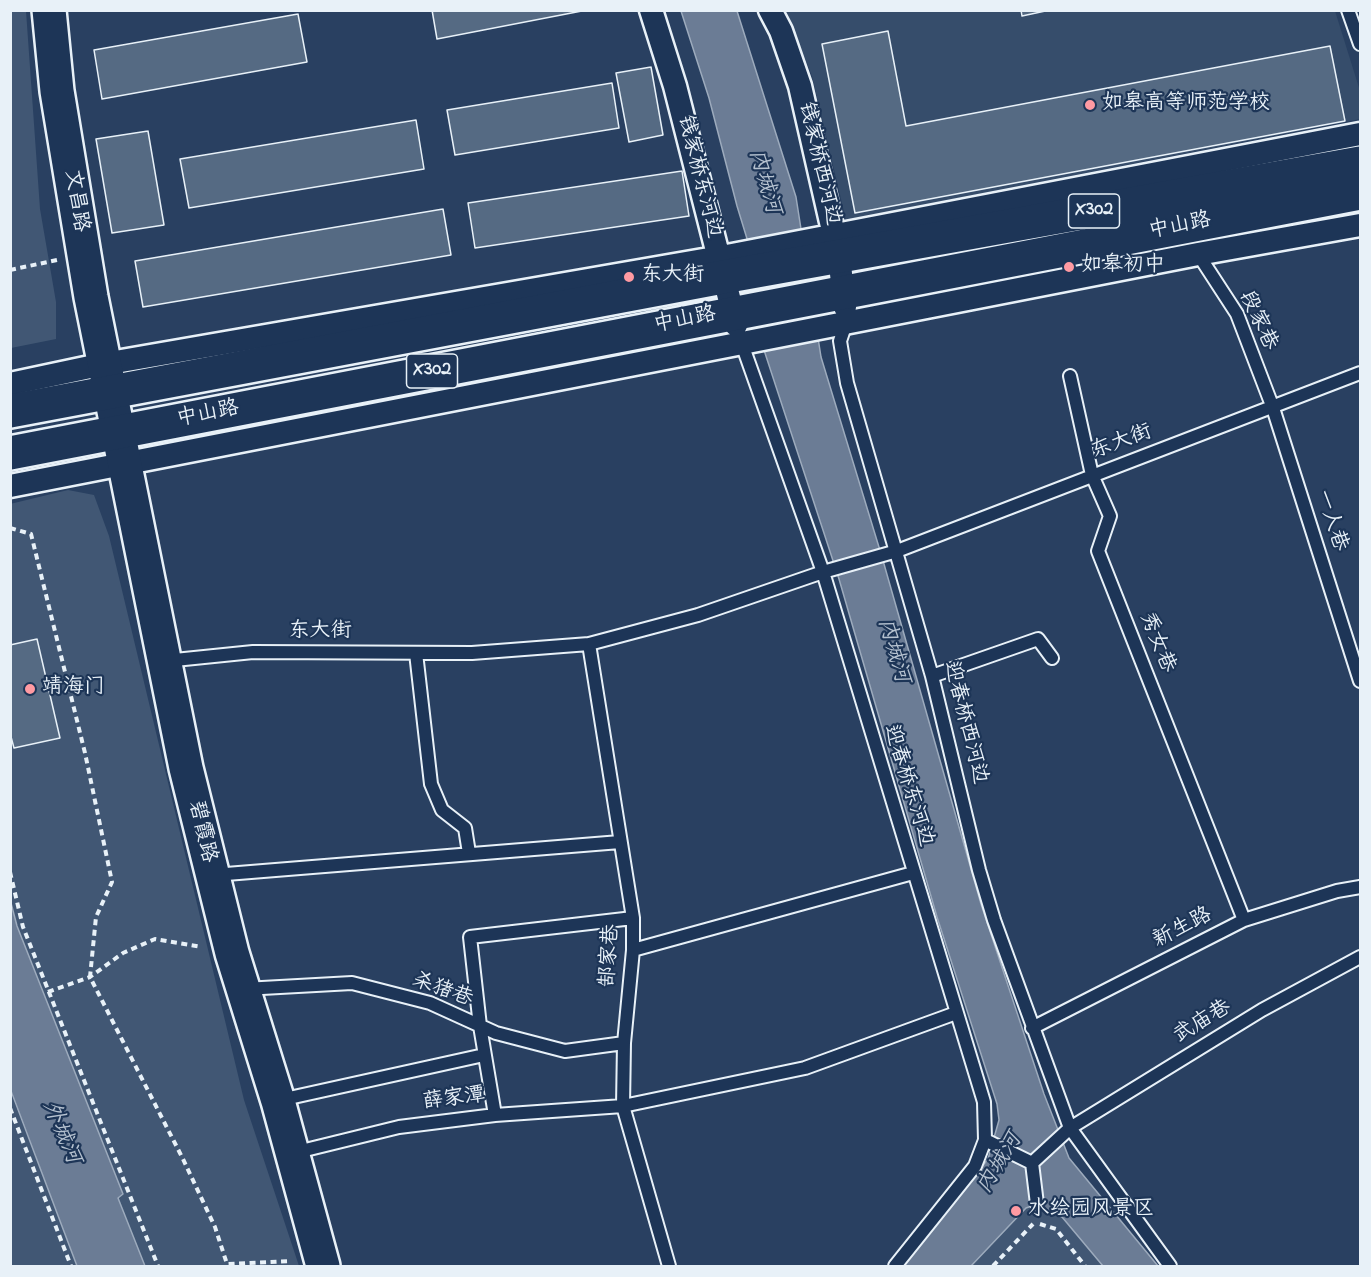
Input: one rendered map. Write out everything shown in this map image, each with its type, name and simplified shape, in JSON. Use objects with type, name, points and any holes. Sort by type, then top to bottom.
[{"type":"main road","name":"文昌路","points":[[49,10],[57,91],[84,254],[108,377]]},
{"type":"main road","name":"中山路","points":[[10,411],[108,377],[830,247],[1360,163]]},
{"type":"main road","name":"中山路","points":[[10,453],[119,432],[840,309],[1360,192]]},
{"type":"main road","name":"碧霞路","points":[[108,377],[211,875],[323,1263]]},
{"type":"street","name":"钱家桥东河边","points":[[651,10],[675,86],[743,327]]},
{"type":"street","name":"钱家桥西河边","points":[[770,10],[781,31],[800,86],[840,309]]},
{"type":"street","points":[[830,247],[1360,134]]},
{"type":"street","points":[[840,309],[1198,254],[1360,225]]},
{"type":"street","points":[[10,486],[125,464],[743,327]]},
{"type":"street","points":[[10,384],[108,377]]},
{"type":"lane","points":[[1348,10],[1360,44]]},
{"type":"lane","name":"段家巷","points":[[1198,254],[1237,314],[1273,408]]},
{"type":"lane","name":"迎春桥西河边","points":[[840,309],[840,341],[847,383],[932,676],[979,870],[1032,1028],[1070,1128],[1170,1266]]},
{"type":"lane","name":"迎春桥东河边","points":[[743,327],[823,572],[984,1102],[985,1140]]},
{"type":"lane","name":"东大街","points":[[165,661],[253,652],[472,653],[589,644],[698,615],[823,572],[897,551],[1360,373]]},
{"type":"lane","name":"秀女巷","points":[[1070,376],[1092,475],[1110,516],[1098,551],[1244,920]]},
{"type":"lane","name":"一人巷","points":[[1273,408],[1360,681]]},
{"type":"lane","points":[[932,676],[1038,639],[1052,658]]},
{"type":"lane","name":"郜家巷","points":[[589,644],[633,918],[633,950],[624,1043],[623,1106],[669,1266]]},
{"type":"lane","points":[[416,653],[431,784],[442,810],[465,828],[469,853]]},
{"type":"lane","points":[[211,875],[620,842]]},
{"type":"lane","points":[[633,950],[913,873]]},
{"type":"lane","name":"新生路","points":[[1032,1028],[1244,920],[1337,891],[1360,887]]},
{"type":"lane","points":[[495,1115],[480,1026],[470,937],[633,918]]},
{"type":"lane","name":"武庙巷","points":[[1032,1162],[1070,1128],[1262,1010],[1360,957]]},
{"type":"lane","name":"杀猪巷","points":[[243,990],[352,983],[430,1003],[495,1033],[565,1051],[624,1043]]},
{"type":"lane","name":"薛家潭","points":[[292,1153],[399,1126],[495,1115],[623,1106],[805,1068],[956,1012]]},
{"type":"lane","points":[[278,1101],[484,1054]]},
{"type":"lane","points":[[895,1266],[975,1166],[985,1140],[1032,1162],[1037,1204]]},
{"type":"path","points":[[10,270],[84,254]]},
{"type":"path","points":[[10,528],[31,534],[85,753],[112,882],[96,917],[90,977],[183,1159],[215,1227],[227,1265],[323,1263]]},
{"type":"path","points":[[10,872],[23,927],[131,1193],[158,1266]]},
{"type":"path","points":[[48,992],[90,977],[123,953],[155,939],[232,953]]},
{"type":"path","points":[[10,1108],[71,1266]]},
{"type":"path","points":[[993,1266],[1031,1224],[1044,1224],[1056,1229],[1085,1266]]},
{"type":"shaded area","points":[[10,11],[26,11],[40,209],[56,302],[56,339],[11,348]]},
{"type":"shaded area","name":"如皋高等师范学校","points":[[786,11],[1335,11],[1360,91],[1360,119],[846,220],[812,76]]},
{"type":"shaded area","points":[[68,490],[94,495],[109,536],[244,1100],[299,1266],[145,1266],[118,1198],[123,1194],[17,926],[11,899],[10,504]]},
{"type":"shaded area","points":[[10,1091],[65,1233],[77,1266],[11,1266]]},
{"type":"shaded area","name":"水绘园风景区","points":[[988,1159],[1131,1266],[903,1266]]},
{"type":"water","name":"内城河","points":[[681,11],[737,11],[796,197],[821,357],[882,557],[981,904],[1044,1094],[1069,1158],[1158,1266],[1103,1266],[1062,1217],[1037,1204],[1026,1208],[971,1266],[903,1266],[988,1159],[999,1120],[997,1104],[937,917],[839,579],[763,347],[759,278],[737,206],[709,98]]},
{"type":"water","name":"外城河","points":[[10,899],[17,926],[123,1194],[118,1198],[145,1266],[77,1266],[11,1091]]},
{"type":"building","points":[[432,10],[587,10],[437,39]]},
{"type":"building","points":[[1021,10],[1050,10],[1022,16]]},
{"type":"building","points":[[298,14],[307,62],[102,99],[94,50]]},
{"type":"building","points":[[888,31],[906,126],[1330,46],[1345,121],[855,213],[822,44]]},
{"type":"building","points":[[651,67],[663,135],[629,142],[616,73]]},
{"type":"building","points":[[612,83],[619,128],[455,155],[447,110]]},
{"type":"building","points":[[416,120],[424,169],[189,208],[180,159]]},
{"type":"building","points":[[148,131],[164,225],[112,233],[96,139]]},
{"type":"building","points":[[682,171],[689,216],[475,248],[468,203]]},
{"type":"building","points":[[443,209],[451,255],[143,307],[135,261]]},
{"type":"building","name":"靖海门","points":[[37,639],[60,738],[14,748],[10,733],[10,645]]},
{"type":"place","name":"如皋高等师范学校","points":[[1090,105]]},
{"type":"place","name":"如皋初中","points":[[1069,267]]},
{"type":"place","name":"东大街","points":[[629,277]]},
{"type":"place","name":"靖海门","points":[[30,689]]},
{"type":"place","name":"水绘园风景区","points":[[1016,1211]]}]
